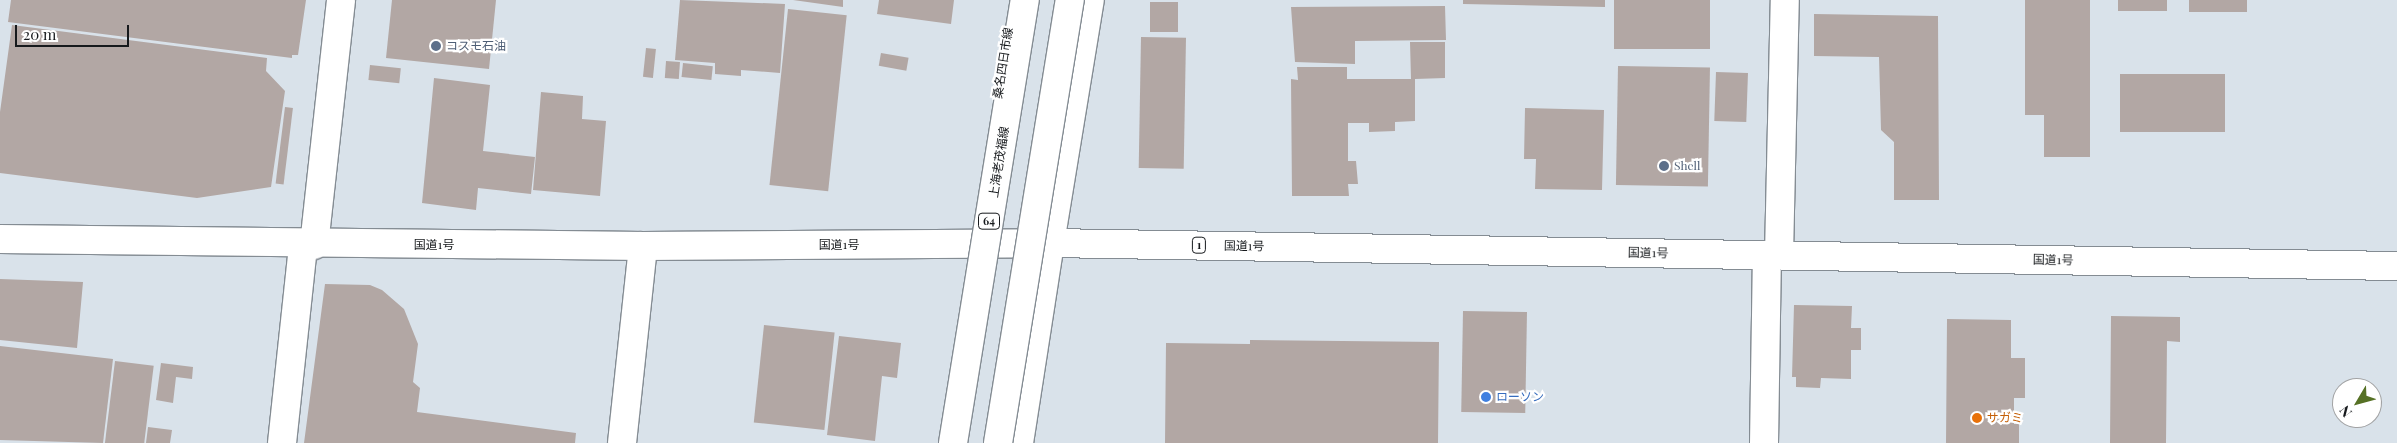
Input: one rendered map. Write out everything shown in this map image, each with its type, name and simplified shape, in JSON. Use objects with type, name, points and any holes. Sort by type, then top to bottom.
[{"type":"main road","points":[[282,443],[341,0]]},
{"type":"main road","name":"桑名四日市線","points":[[943,443],[1012,0]]},
{"type":"main road","name":"上海老茂福線","points":[[953,443],[1025,0]]},
{"type":"main road","points":[[998,443],[1070,0]]},
{"type":"main road","points":[[1018,443],[1090,0]]},
{"type":"main road","points":[[1764,443],[1784,0]]},
{"type":"main road","name":"国道1号","points":[[0,239],[308,245],[643,246],[1050,243],[2397,266]]},
{"type":"main road","points":[[622,443],[643,246]]},
{"type":"building","points":[[11,0],[306,0],[298,55],[292,55],[292,58],[8,22]]},
{"type":"building","points":[[392,0],[496,0],[489,69],[386,58]]},
{"type":"building","points":[[680,0],[785,4],[780,73],[741,70],[741,76],[715,74],[715,63],[675,60]]},
{"type":"building","points":[[793,0],[843,0],[843,7]]},
{"type":"building","points":[[879,0],[954,0],[951,24],[877,14]]},
{"type":"building","points":[[1463,0],[1605,0],[1605,7],[1463,4]]},
{"type":"building","points":[[1614,0],[1710,0],[1710,49],[1614,49]]},
{"type":"building","points":[[2025,0],[2090,0],[2090,157],[2044,157],[2044,115],[2025,115]]},
{"type":"building","points":[[2118,0],[2167,0],[2167,11],[2118,11]]},
{"type":"building","points":[[2189,0],[2247,0],[2247,12],[2189,12]]},
{"type":"building","points":[[1150,2],[1178,2],[1178,32],[1150,32]]},
{"type":"building","points":[[1445,6],[1446,40],[1355,41],[1355,64],[1295,62],[1291,7]]},
{"type":"building","points":[[788,9],[847,15],[828,191],[769,185]]},
{"type":"building","points":[[1814,14],[1938,16],[1939,200],[1894,200],[1894,142],[1881,130],[1879,57],[1814,56]]},
{"type":"building","points":[[12,25],[267,58],[266,71],[285,91],[271,187],[197,198],[0,173],[0,112]]},
{"type":"building","points":[[1141,37],[1186,38],[1184,169],[1139,168]]},
{"type":"building","points":[[1410,42],[1445,42],[1445,78],[1415,79],[1415,121],[1395,122],[1395,131],[1369,132],[1369,123],[1348,123],[1348,161],[1356,161],[1358,184],[1348,184],[1349,196],[1292,196],[1291,79],[1298,80],[1297,67],[1347,67],[1347,79],[1411,79]]},
{"type":"building","points":[[646,48],[656,49],[653,78],[643,77]]},
{"type":"building","points":[[881,53],[909,58],[906,71],[879,66]]},
{"type":"building","points":[[666,61],[680,62],[679,79],[665,78]]},
{"type":"building","points":[[683,63],[713,66],[711,80],[682,77]]},
{"type":"building","points":[[370,65],[401,68],[399,83],[368,80]]},
{"type":"building","points":[[1618,66],[1710,68],[1708,187],[1616,185]]},
{"type":"building","points":[[1716,72],[1748,73],[1746,122],[1714,121]]},
{"type":"building","points":[[2120,74],[2225,74],[2225,132],[2120,132]]},
{"type":"building","points":[[434,78],[490,85],[483,151],[535,157],[531,194],[478,188],[476,210],[422,203]]},
{"type":"building","points":[[541,92],[583,96],[582,119],[606,121],[600,196],[533,190]]},
{"type":"building","points":[[285,107],[293,108],[284,184],[276,183]]},
{"type":"building","points":[[1525,108],[1604,110],[1602,190],[1535,189],[1536,159],[1524,159]]},
{"type":"building","points":[[0,279],[83,282],[77,348],[0,340]]},
{"type":"building","points":[[325,284],[370,285],[382,290],[404,309],[418,344],[413,382],[420,388],[417,412],[576,433],[575,443],[304,443]]},
{"type":"building","points":[[1794,305],[1852,306],[1851,328],[1861,328],[1861,350],[1851,350],[1851,379],[1821,378],[1820,388],[1796,387],[1796,377],[1792,377]]},
{"type":"building","points":[[1463,311],[1527,312],[1525,413],[1461,412]]},
{"type":"building","points":[[2111,316],[2180,317],[2180,342],[2167,341],[2166,443],[2110,443]]},
{"type":"building","points":[[1947,319],[2011,320],[2011,358],[2025,358],[2025,398],[2014,398],[2014,424],[2019,424],[2019,443],[1946,443]]},
{"type":"building","points":[[764,325],[835,332],[824,430],[754,422]]},
{"type":"building","points":[[839,336],[901,343],[897,378],[882,376],[875,441],[827,435]]},
{"type":"building","points":[[1250,340],[1439,342],[1438,443],[1165,443],[1166,343],[1250,344]]},
{"type":"building","points":[[0,346],[113,359],[103,443],[0,440]]},
{"type":"building","points":[[115,361],[154,366],[144,443],[105,443]]},
{"type":"building","points":[[161,363],[193,367],[192,379],[176,377],[173,403],[156,400]]},
{"type":"building","points":[[148,427],[172,430],[170,443],[146,443]]},
{"type":"place","name":"コスモ石油","points":[[436,46]]},
{"type":"place","name":"Shell","points":[[1664,166]]},
{"type":"place","name":"ローソン","points":[[1486,397]]},
{"type":"place","name":"サガミ","points":[[1977,418]]}]
